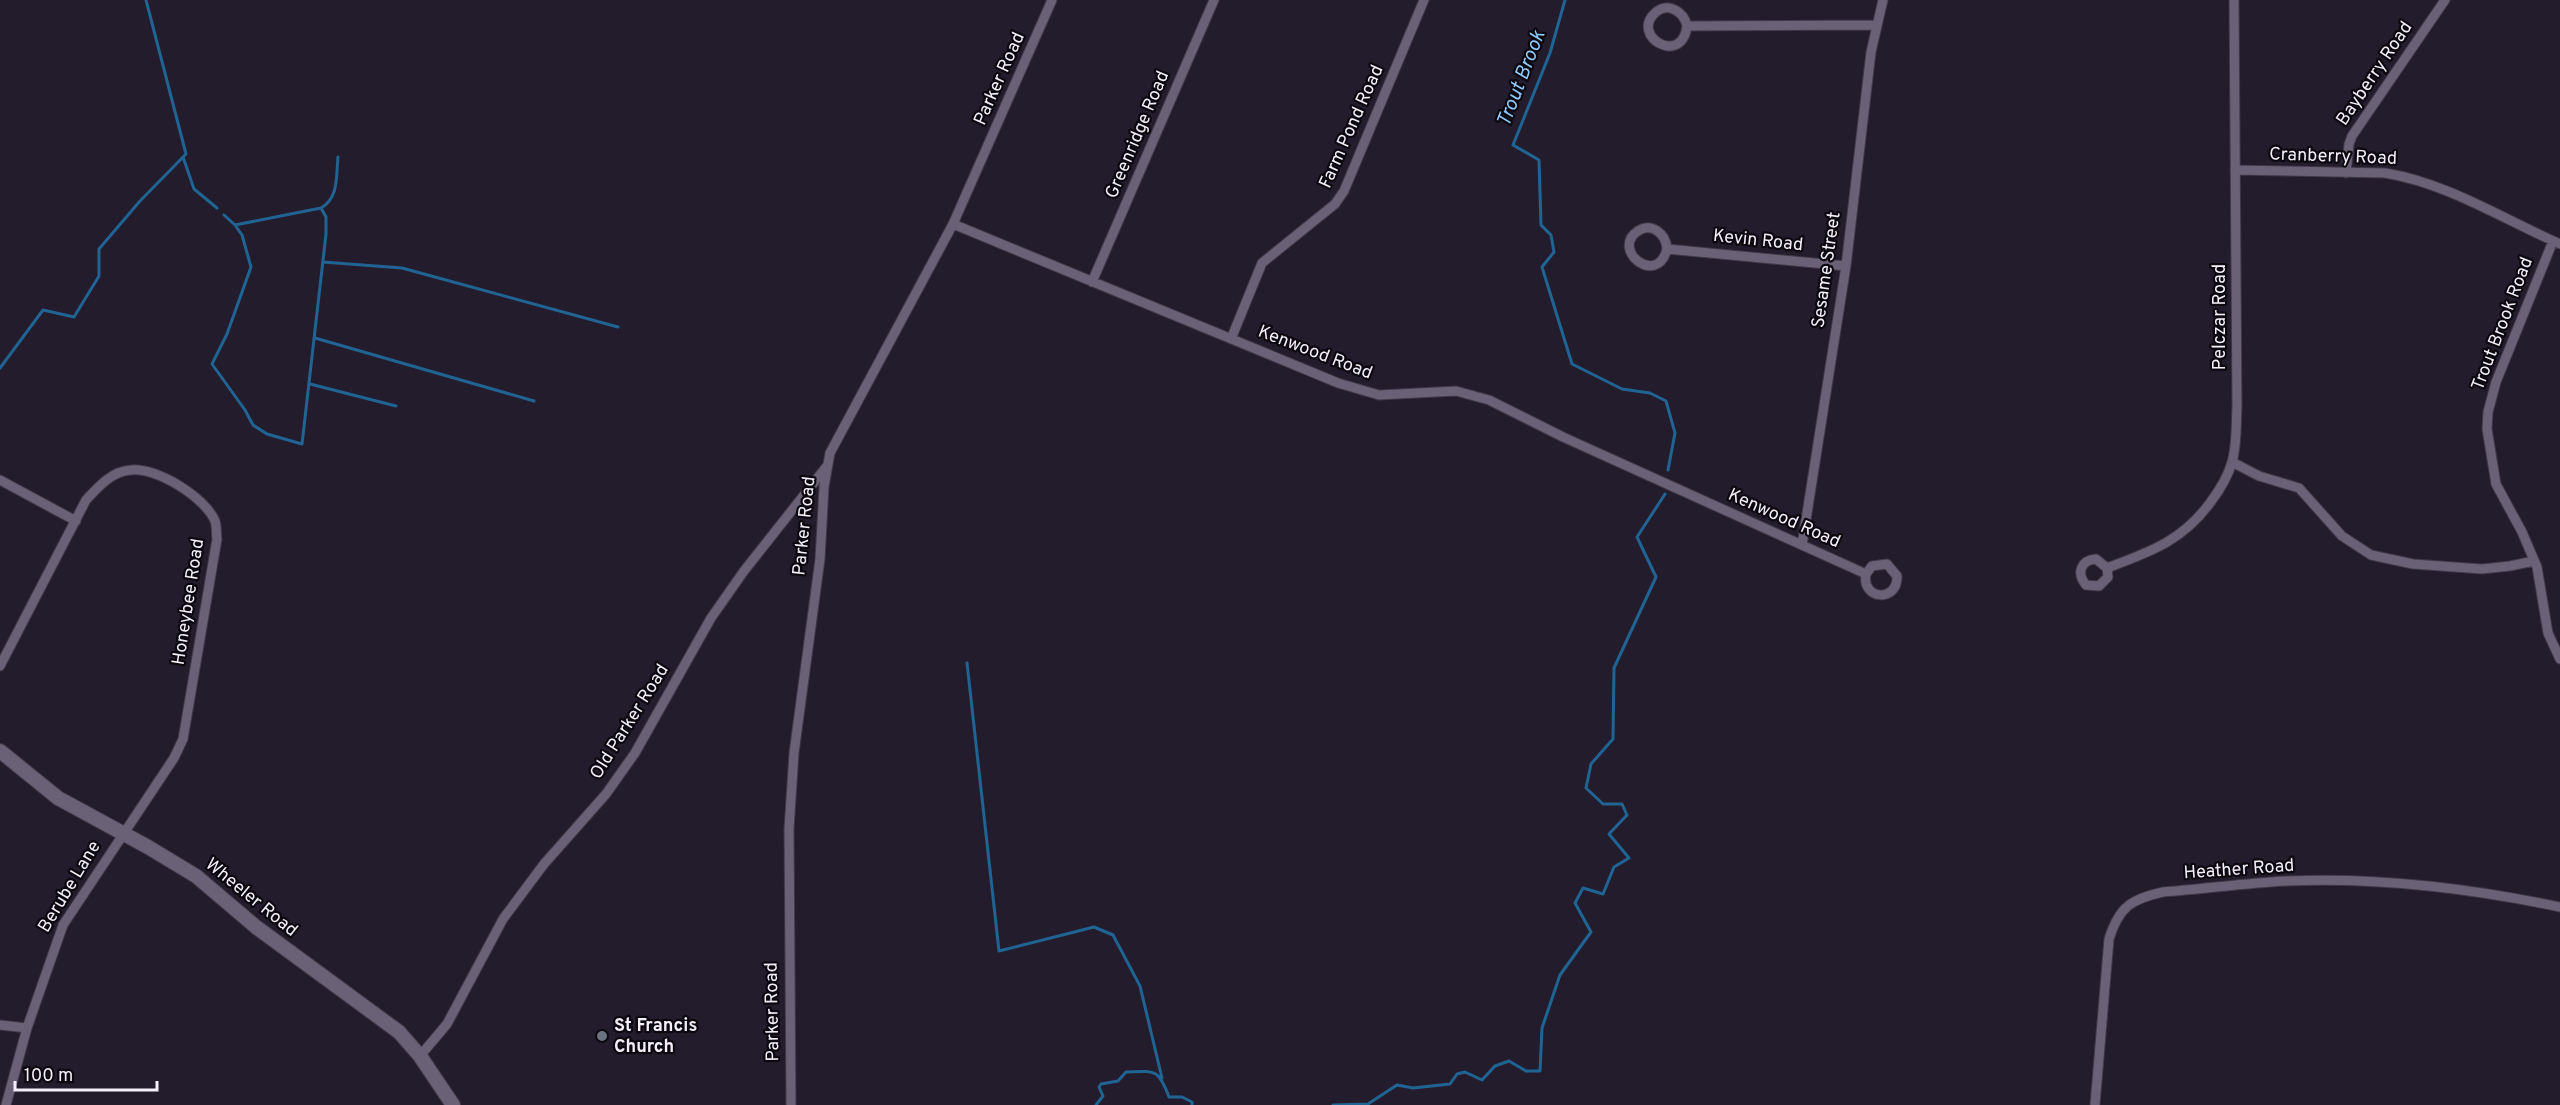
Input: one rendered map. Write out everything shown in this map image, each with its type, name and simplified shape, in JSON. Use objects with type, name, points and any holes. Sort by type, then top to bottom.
[{"type":"street","name":"Parker Road","points":[[791,1105],[789,829],[794,753],[820,559],[824,487],[830,453],[953,224],[1052,0]]},
{"type":"street","name":"Greenridge Road","points":[[1092,282],[1214,0]]},
{"type":"street","name":"Farm Pond Road","points":[[1231,339],[1262,263],[1335,204],[1344,191],[1424,0]]},
{"type":"street","name":"Sesame Street","points":[[1802,545],[1846,266],[1871,52],[1883,0]]},
{"type":"street","name":"Pelczar Road","points":[[2107,568],[2147,553],[2178,537],[2216,496],[2232,462],[2237,407],[2234,0]]},
{"type":"street","name":"Bayberry Road","points":[[2346,172],[2352,136],[2445,0]]},
{"type":"street","points":[[1666,8],[1678,10],[1686,20],[1687,26],[1684,39],[1673,46],[1655,42],[1649,30],[1651,18],[1660,9],[1666,8]]},
{"type":"street","points":[[1687,26],[1876,25]]},
{"type":"street","name":"Cranberry Road","points":[[2235,170],[2385,173],[2420,180],[2557,242]]},
{"type":"street","name":"Kenwood Road","points":[[953,224],[1338,383],[1379,395],[1456,391],[1489,400],[1563,437],[1866,574]]},
{"type":"street","points":[[1650,228],[1665,237],[1667,249],[1662,260],[1650,266],[1638,262],[1630,252],[1630,245],[1634,234],[1650,228]]},
{"type":"street","name":"Trout Brook Road","points":[[2557,242],[2494,389],[2487,429],[2496,484],[2534,561],[2548,633],[2560,658]]},
{"type":"street","name":"Kevin Road","points":[[1667,249],[1846,266]]},
{"type":"street","points":[[2232,462],[2259,476],[2299,488],[2342,536],[2371,555],[2413,564],[2482,569],[2534,561]]},
{"type":"street","name":"Old Parker Road","points":[[420,1056],[447,1024],[503,919],[544,864],[611,786],[635,753],[711,618],[744,571],[828,464]]},
{"type":"street","name":"Honeybee Road","points":[[0,666],[86,500],[111,477],[130,470],[147,471],[173,482],[200,501],[215,520],[217,539],[183,740],[174,758],[122,833]]},
{"type":"street","points":[[0,480],[76,520]]},
{"type":"street","name":"Wheeler Road","points":[[0,751],[58,798],[196,876],[256,927],[399,1032],[420,1056],[453,1105]]},
{"type":"street","name":"Berube Lane","points":[[6,1105],[27,1028],[63,926],[122,833]]},
{"type":"street","name":"Heather Road","points":[[2095,1105],[2109,939],[2115,920],[2130,903],[2145,896],[2163,892],[2288,881],[2397,883],[2453,887],[2560,907]]},
{"type":"street","points":[[0,1025],[27,1028]]},
{"type":"waterway","points":[[0,368],[43,310],[74,317],[99,276],[99,249],[140,201],[186,154],[146,0]]},
{"type":"waterway","name":"Trout Brook","points":[[1565,0],[1550,53],[1513,145],[1539,160],[1541,225],[1551,235],[1554,252],[1542,267],[1572,364],[1622,389],[1650,393],[1666,401],[1675,433],[1668,470]]},
{"type":"waterway","points":[[183,157],[194,189],[217,208]]},
{"type":"waterway","points":[[224,215],[235,225],[321,208],[327,204],[334,192],[338,157]]},
{"type":"waterway","points":[[235,225],[242,235],[251,267],[227,334],[212,364],[253,425],[267,434],[302,444],[326,234],[326,217],[321,208]]},
{"type":"waterway","points":[[323,262],[402,268],[618,327]]},
{"type":"waterway","points":[[315,338],[534,401]]},
{"type":"waterway","points":[[310,384],[396,406]]},
{"type":"waterway","name":"Trout Brook","points":[[1333,1105],[1368,1104],[1397,1085],[1413,1088],[1450,1084],[1457,1074],[1465,1072],[1482,1080],[1495,1066],[1509,1061],[1526,1071],[1540,1071],[1542,1028],[1560,975],[1591,932],[1575,903],[1583,888],[1603,894],[1614,867],[1629,858],[1609,834],[1627,815],[1622,804],[1603,804],[1586,788],[1591,764],[1613,739],[1614,668],[1656,577],[1637,537],[1665,494]]},
{"type":"waterway","points":[[967,663],[999,951],[1094,927],[1113,935],[1140,986],[1162,1078]]},
{"type":"waterway","name":"Trout Brook","points":[[1096,1105],[1103,1096],[1099,1087],[1101,1084],[1118,1081],[1126,1072],[1143,1071],[1158,1076],[1169,1097],[1182,1097],[1192,1102],[1192,1105]]},
{"type":"place","name":"St Francis Church","points":[[602,1036]]}]
